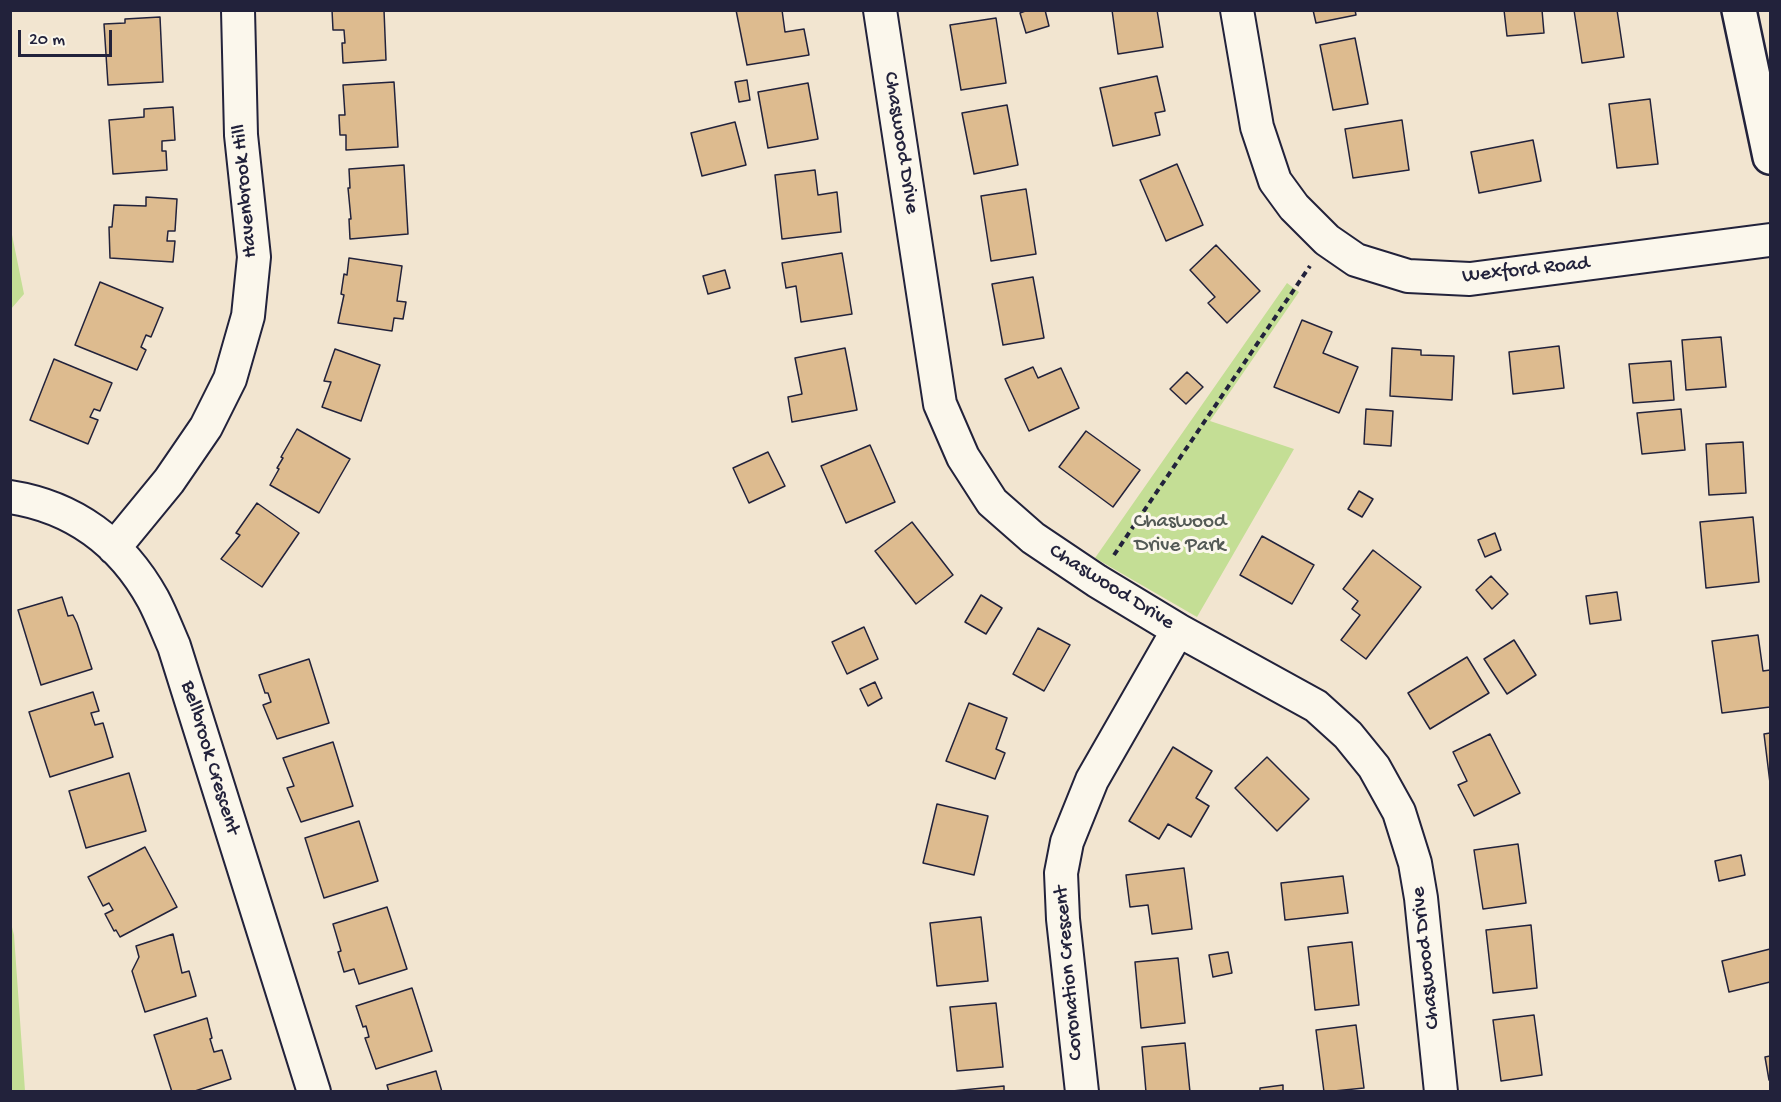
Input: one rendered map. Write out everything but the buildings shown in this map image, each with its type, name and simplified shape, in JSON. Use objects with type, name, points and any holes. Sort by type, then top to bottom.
[{"type":"street","name":"Havenbrook Hill","points":[[114,548],[169,481],[206,427],[230,379],[248,316],[254,256],[241,135],[238,10]]},
{"type":"street","name":"Chaswood Drive","points":[[880,10],[940,404],[963,457],[992,502],[1033,538],[1178,630],[1316,706],[1348,735],[1374,767],[1398,812],[1415,863],[1422,898],[1441,1092]]},
{"type":"street","name":"Wexford Road","points":[[1237,10],[1257,127],[1275,181],[1294,207],[1327,240],[1356,260],[1408,276],[1470,279],[1770,240]]},
{"type":"street","points":[[1739,10],[1770,158]]},
{"type":"street","name":"Bellbrook Crescent","points":[[10,497],[58,509],[91,529],[114,548],[153,599],[174,646],[314,1092]]},
{"type":"street","name":"Coronation Crescent","points":[[1082,1092],[1063,919],[1061,873],[1066,842],[1092,780],[1178,630]]},
{"type":"path","points":[[1096,580],[1164,484],[1327,240]]},
{"type":"green space","points":[[10,225],[24,294],[11,309],[10,309]]},
{"type":"green space","name":"Chaswood Drive Park","points":[[1287,283],[1299,292],[1210,421],[1294,449],[1197,617],[1095,558]]},
{"type":"green space","points":[[11,923],[14,935],[25,1091],[11,1091]]}]
